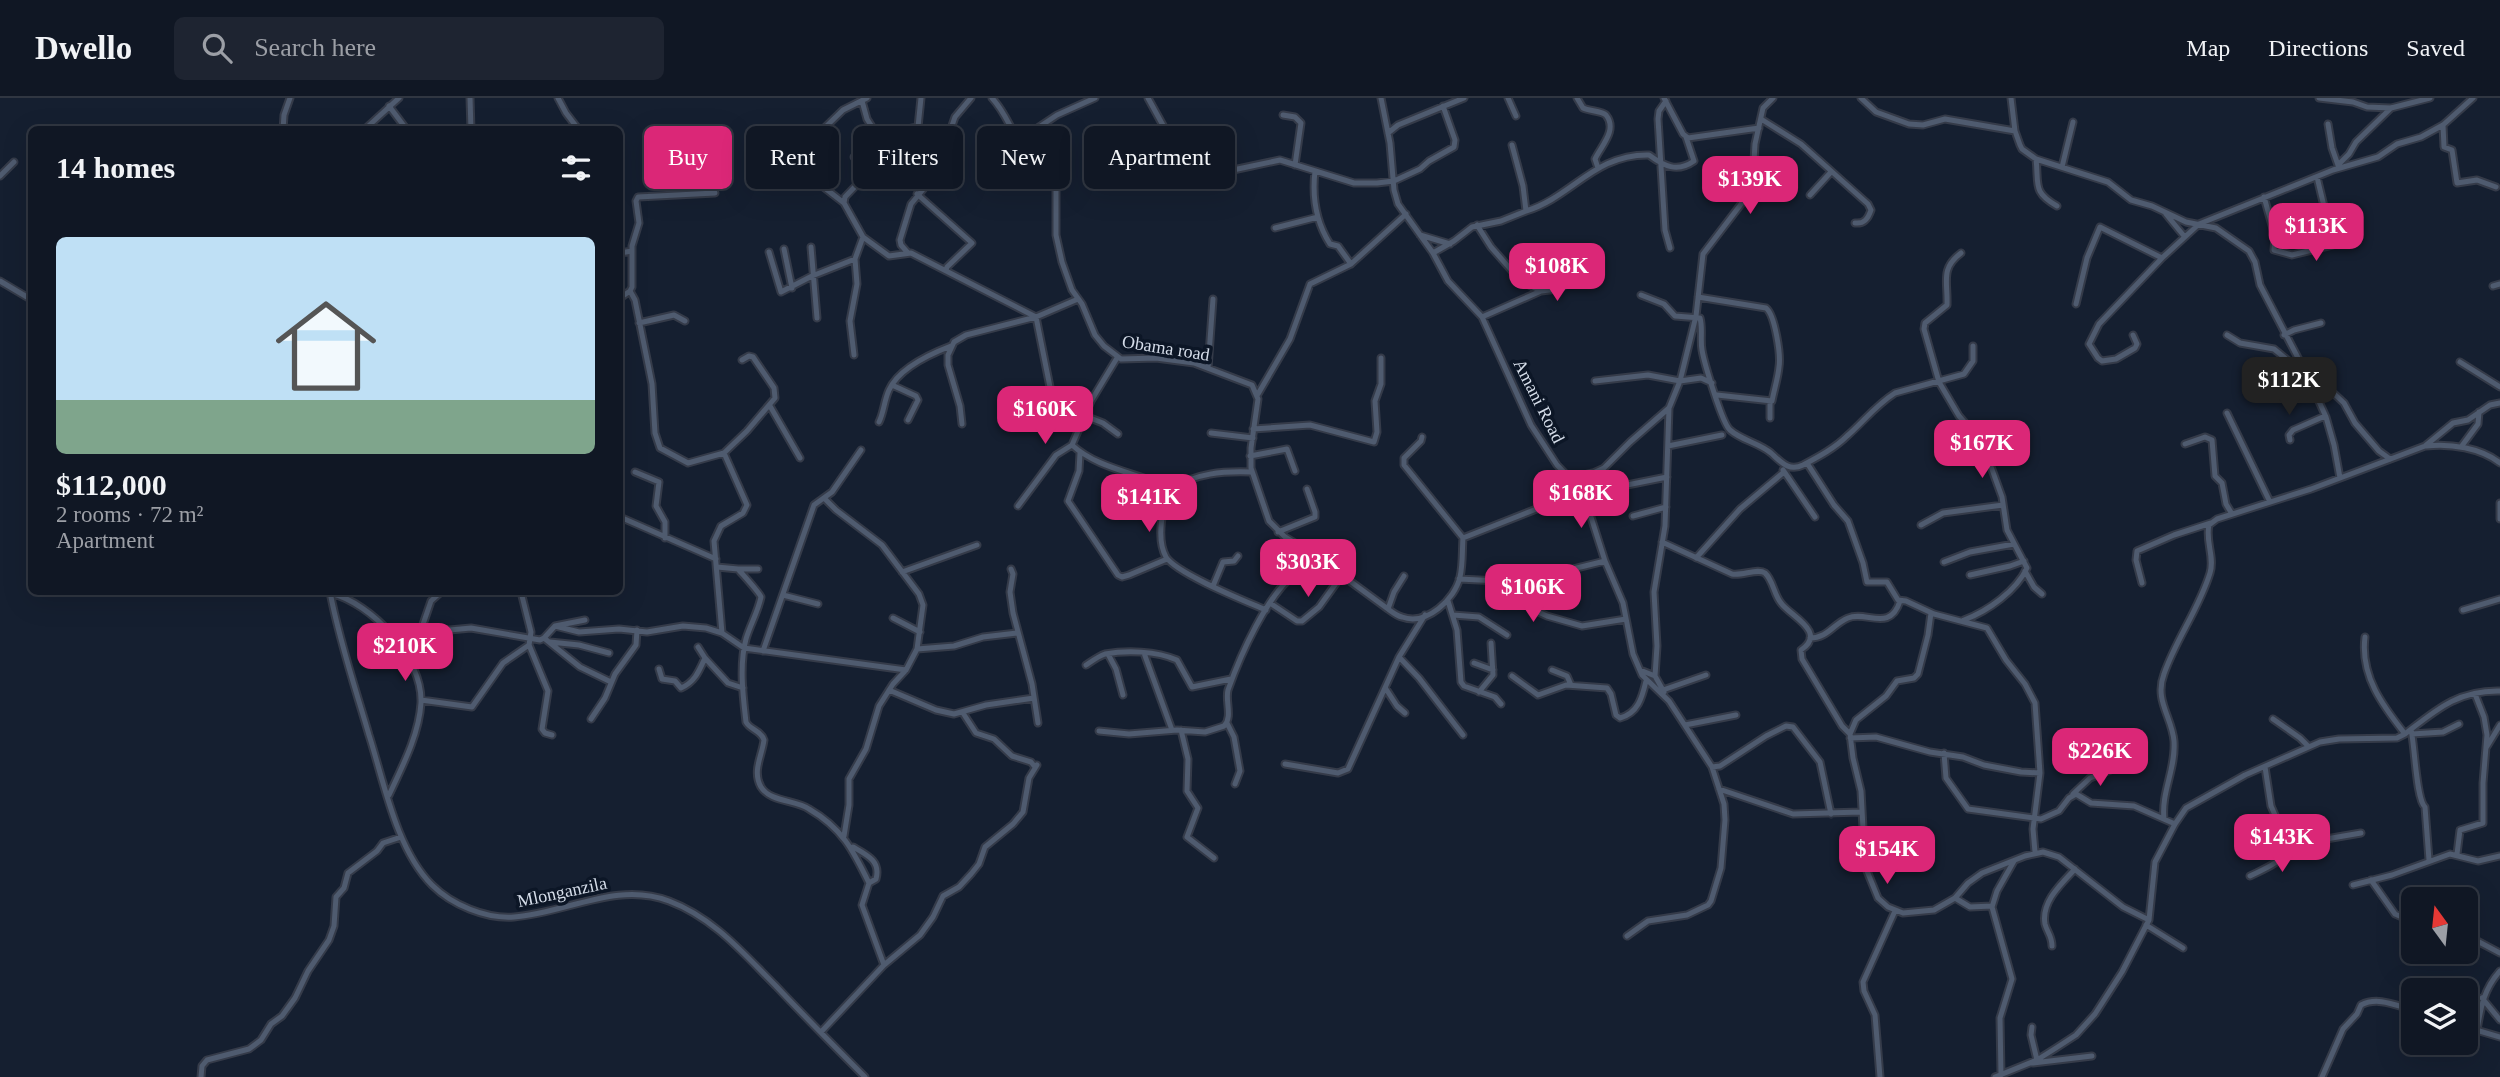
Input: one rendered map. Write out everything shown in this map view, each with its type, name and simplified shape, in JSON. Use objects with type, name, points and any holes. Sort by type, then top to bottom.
[{"type":"street","points":[[283,126],[290,98]]},
{"type":"street","points":[[368,126],[399,98]]},
{"type":"street","points":[[470,98],[471,126]]},
{"type":"street","points":[[558,98],[576,126]]},
{"type":"street","points":[[918,126],[921,98]]},
{"type":"street","points":[[971,98],[955,117],[935,175],[917,194],[900,240],[901,245],[908,253],[1036,317]]},
{"type":"street","name":"Obama road","points":[[992,98],[1010,126]]},
{"type":"street","points":[[1040,126],[1086,100],[1095,98]]},
{"type":"street","points":[[1149,98],[1165,129],[1184,139],[1190,148],[1231,142],[1233,170],[1278,160],[1362,184],[1394,181],[1420,169],[1454,147],[1455,140],[1443,106]]},
{"type":"street","name":"Amani Road","points":[[1381,98],[1396,198],[1433,253],[1448,281],[1482,317],[1531,425],[1557,465],[1583,492],[1605,561],[1623,603],[1633,654],[1640,670],[1646,681],[1668,701],[1685,725],[1712,767],[1719,789],[1725,812],[1724,834],[1721,868],[1711,901],[1687,915],[1648,921],[1627,936]]},
{"type":"street","points":[[1388,134],[1395,126],[1464,98]]},
{"type":"street","points":[[1508,98],[1516,116]]},
{"type":"street","points":[[1577,98],[1583,108],[1606,116],[1609,136],[1595,159],[1598,168]]},
{"type":"street","points":[[1668,701],[1655,676],[1657,646],[1654,592],[1666,507],[1669,408],[1680,381],[1696,316],[1703,254],[1741,206],[1752,184],[1761,119],[1765,104],[1773,98]]},
{"type":"street","points":[[1861,98],[1875,112],[1909,124],[1923,125],[1945,119],[2015,131]]},
{"type":"street","points":[[2011,98],[2015,131],[2022,149],[2036,159],[2108,182],[2131,200],[2186,222],[2220,230],[2253,256],[2260,285],[2308,377],[2325,416],[2340,478]]},
{"type":"street","points":[[2319,98],[2353,102],[2367,107],[2390,108],[2430,98]]},
{"type":"street","points":[[2381,98],[2381,106]]},
{"type":"street","points":[[2133,335],[2137,344],[2135,348],[2109,361],[2098,358],[2089,344],[2099,324],[2184,236],[2199,224],[2339,166],[2364,163],[2378,157],[2397,144],[2421,137],[2443,125],[2473,98]]},
{"type":"street","points":[[871,126],[867,119],[864,99],[843,110],[813,138],[806,157],[807,176],[844,203],[863,237],[889,256],[908,253]]},
{"type":"street","points":[[1433,253],[1450,244],[1469,228],[1502,220],[1543,204],[1598,168],[1646,155],[1665,166],[1694,162],[1686,137],[1665,100]]},
{"type":"street","points":[[1665,100],[1658,116],[1665,166],[1662,175],[1665,230],[1670,248]]},
{"type":"street","points":[[389,106],[404,126]]},
{"type":"street","points":[[2339,166],[2356,142],[2390,108]]},
{"type":"street","points":[[1283,115],[1295,117],[1301,123],[1294,165]]},
{"type":"street","points":[[1761,119],[1801,144],[1871,207],[1864,222],[1855,223]]},
{"type":"street","points":[[2062,167],[2073,122]]},
{"type":"street","points":[[2328,124],[2332,148],[2339,166]]},
{"type":"street","points":[[2443,125],[2443,146],[2452,150],[2458,183],[2476,180],[2496,187]]},
{"type":"street","points":[[1686,137],[1708,137],[1759,128]]},
{"type":"street","points":[[1512,145],[1527,211]]},
{"type":"street","points":[[2036,159],[2037,188],[2048,201],[2057,206]]},
{"type":"street","points":[[0,176],[14,162]]},
{"type":"street","points":[[1315,172],[1313,192],[1318,217],[1330,244],[1338,246],[1351,264]]},
{"type":"street","points":[[1810,195],[1832,172]]},
{"type":"street","points":[[2264,197],[2275,236],[2274,250],[2292,255],[2335,244],[2317,177]]},
{"type":"street","points":[[844,203],[845,197],[853,189]]},
{"type":"street","name":"Obama road","points":[[1056,189],[1056,235],[1068,283],[1095,335],[1117,358],[1156,358],[1208,368],[1248,382],[1258,394]]},
{"type":"street","points":[[715,193],[638,197],[636,201],[639,223],[632,251],[630,291],[654,395],[656,436],[660,448],[688,463],[724,453],[747,431],[775,398],[774,388],[753,357],[742,360]]},
{"type":"street","points":[[917,194],[972,243],[946,271]]},
{"type":"street","points":[[2164,212],[2184,236]]},
{"type":"street","points":[[1406,214],[1351,264],[1310,284],[1290,339],[1258,394],[1250,456],[1251,472],[1267,517],[1278,532],[1388,609],[1408,618],[1425,615],[1448,601],[1459,579],[1463,538],[1404,465],[1404,458],[1422,437]]},
{"type":"street","points":[[1275,228],[1318,217]]},
{"type":"street","points":[[1477,225],[1491,247],[1521,281],[1541,291]]},
{"type":"street","points":[[2076,304],[2087,258],[2100,227],[2162,258]]},
{"type":"street","points":[[1420,234],[1450,244]]},
{"type":"street","points":[[854,355],[850,329],[857,284],[855,259],[863,237]]},
{"type":"street","points":[[811,247],[817,318]]},
{"type":"street","points":[[784,249],[792,288]]},
{"type":"street","points":[[1482,317],[1541,291],[1558,289],[1570,280],[1572,266],[1563,250]]},
{"type":"street","points":[[623,252],[632,251]]},
{"type":"street","points":[[769,252],[780,292],[855,259]]},
{"type":"street","points":[[1961,253],[1951,260],[1947,268],[1947,305],[1924,327],[1939,382],[1959,416],[1979,439],[1992,467],[2005,522],[2024,561],[2025,571],[2034,587],[2042,594]]},
{"type":"street","points":[[0,281],[28,298]]},
{"type":"street","points":[[623,296],[630,291]]},
{"type":"street","points":[[1641,295],[1664,304],[1675,316],[1696,316],[1701,321],[1702,351],[1727,427],[1760,445],[1780,464],[1815,517]]},
{"type":"street","points":[[1698,297],[1760,306],[1770,310],[1779,363],[1770,402],[1770,418]]},
{"type":"street","points":[[879,422],[892,385],[908,369],[966,335],[1036,317],[1078,299]]},
{"type":"street","points":[[1208,368],[1213,299]]},
{"type":"street","points":[[639,323],[674,315],[685,321]]},
{"type":"street","points":[[1036,317],[1054,407]]},
{"type":"street","points":[[2284,335],[2321,323]]},
{"type":"street","points":[[2227,335],[2240,343],[2274,349],[2308,377],[2336,394],[2360,429],[2379,451],[2390,459]]},
{"type":"street","points":[[951,346],[948,368],[960,406],[962,425]]},
{"type":"street","points":[[1780,464],[1796,468],[1807,463],[1843,440],[1895,393],[1964,374],[1973,361],[1973,346]]},
{"type":"street","points":[[1018,506],[1056,455],[1072,445],[1091,401],[1117,358]]},
{"type":"street","points":[[1253,429],[1310,425],[1374,442],[1377,432],[1375,401],[1381,384],[1381,358]]},
{"type":"street","points":[[2460,362],[2500,387]]},
{"type":"street","points":[[1595,381],[1648,375],[1680,381],[1697,377],[1713,383]]},
{"type":"street","points":[[892,385],[914,393],[918,400],[908,421]]},
{"type":"street","points":[[1717,395],[1770,402]]},
{"type":"street","points":[[2142,583],[2136,560],[2137,551],[2174,535],[2425,446],[2453,423],[2468,420],[2490,405],[2500,403]]},
{"type":"street","points":[[770,405],[800,458]]},
{"type":"street","points":[[1463,538],[1539,508],[1568,476],[1593,473],[1604,468],[1669,408]]},
{"type":"street","points":[[2461,447],[2478,424],[2479,412]]},
{"type":"street","points":[[2227,413],[2270,502]]},
{"type":"street","points":[[1085,416],[1103,423],[1118,434]]},
{"type":"street","points":[[2291,440],[2289,435],[2292,430],[2325,416]]},
{"type":"street","points":[[1211,433],[1253,438]]},
{"type":"street","points":[[1668,446],[1722,435]]},
{"type":"street","points":[[2185,444],[2205,437],[2212,440],[2215,475],[2223,485],[2226,504],[2232,514]]},
{"type":"street","points":[[1072,445],[1080,453],[1171,489],[1215,472],[1251,472]]},
{"type":"street","points":[[2425,446],[2461,447],[2500,463]]},
{"type":"street","points":[[1250,456],[1286,449],[1295,471]]},
{"type":"street","points":[[763,651],[814,505],[825,499],[861,450]]},
{"type":"street","points":[[722,633],[714,541],[717,530],[743,513],[747,505],[724,453]]},
{"type":"street","points":[[1080,453],[1079,471],[1068,501],[1118,575],[1129,575],[1167,559]]},
{"type":"street","points":[[1807,463],[1834,505],[1848,521],[1866,580],[1887,582],[1900,601]]},
{"type":"street","points":[[635,472],[660,483],[656,506],[665,522],[665,538]]},
{"type":"street","points":[[1696,558],[1741,509],[1784,472]]},
{"type":"street","points":[[1612,488],[1667,477]]},
{"type":"street","points":[[1171,489],[1163,520],[1162,547],[1167,559],[1213,586],[1266,610]]},
{"type":"street","points":[[1278,532],[1315,517],[1307,489]]},
{"type":"street","points":[[825,499],[879,542],[922,599],[923,615],[917,649],[906,670],[889,690],[876,712],[866,749],[849,779],[849,805],[844,836]]},
{"type":"street","points":[[2500,503],[2500,519]]},
{"type":"street","points":[[1921,525],[1943,513],[2003,505]]},
{"type":"street","points":[[1633,516],[1666,507]]},
{"type":"street","points":[[623,518],[716,559]]},
{"type":"street","points":[[2164,819],[2162,802],[2172,776],[2174,742],[2160,687],[2210,573],[2212,559],[2208,530],[2211,523]]},
{"type":"street","points":[[1662,542],[1732,574],[1763,572],[1769,578],[1781,604],[1806,626],[1810,638]]},
{"type":"street","points":[[1944,562],[1970,552],[2014,544]]},
{"type":"street","points":[[902,572],[977,545]]},
{"type":"street","points":[[1213,586],[1224,561],[1233,561],[1238,556]]},
{"type":"street","points":[[1099,730],[1129,734],[1172,730],[1209,732],[1227,723],[1229,718],[1226,697],[1249,638],[1270,603],[1295,573],[1321,560]]},
{"type":"street","points":[[1459,579],[1517,582],[1605,561]]},
{"type":"street","points":[[1970,575],[2024,561]]},
{"type":"street","points":[[717,567],[758,569]]},
{"type":"street","points":[[738,569],[761,597],[744,648],[743,688],[747,725],[765,740],[757,766],[758,780],[763,789],[774,797],[806,807],[844,836],[869,883]]},
{"type":"street","points":[[1011,569],[1013,574],[1010,592],[1017,633],[1038,723]]},
{"type":"street","points":[[1961,621],[1990,606],[2014,586],[2025,571]]},
{"type":"street","points":[[1270,603],[1297,621],[1303,621],[1318,607],[1342,575]]},
{"type":"street","points":[[1388,609],[1404,576]]},
{"type":"street","points":[[1517,582],[1536,611],[1547,616],[1582,626],[1626,619]]},
{"type":"street","name":"Mlonganzila","points":[[331,595],[344,652],[401,837],[432,885],[452,901],[495,916],[536,914],[607,895],[626,894],[656,897],[694,912],[710,921],[733,942],[865,1077]]},
{"type":"street","points":[[340,595],[369,614],[396,639],[416,676],[421,700],[414,734],[388,796]]},
{"type":"street","points":[[419,636],[431,601],[438,595]]},
{"type":"street","points":[[522,595],[531,632],[529,641],[548,691],[542,729],[552,736]]},
{"type":"street","points":[[783,595],[818,604]]},
{"type":"street","points":[[2463,610],[2500,599]]},
{"type":"street","points":[[1448,601],[1457,630],[1461,682],[1495,697],[1501,705]]},
{"type":"street","points":[[1900,601],[1906,601],[1931,613],[1987,628],[2006,660],[2031,693],[2035,708],[2040,773],[2032,833],[2035,852]]},
{"type":"street","points":[[1900,601],[1895,612],[1889,616],[1877,619],[1850,617],[1823,636],[1810,638],[1800,652],[1805,667],[1850,736],[1861,791],[1864,866],[1878,898],[1895,911],[1918,913],[1934,910],[1955,898],[1968,883],[1982,873],[2035,852],[2053,854],[2183,948]]},
{"type":"street","points":[[1850,736],[1856,720],[1896,683],[1916,676],[1928,635],[1931,613]]},
{"type":"street","points":[[1285,764],[1316,771],[1344,772],[1351,765],[1399,657],[1425,615]]},
{"type":"street","points":[[1453,615],[1479,617],[1507,635]]},
{"type":"street","points":[[893,618],[920,632]]},
{"type":"street","points":[[547,640],[555,626],[585,620]]},
{"type":"street","points":[[555,626],[573,632],[606,629],[647,632],[683,626],[722,633],[744,648],[906,670]]},
{"type":"street","points":[[396,639],[471,628],[529,641],[547,640],[579,645],[609,653]]},
{"type":"street","points":[[591,719],[605,698],[611,682],[636,645],[637,631]]},
{"type":"street","points":[[917,649],[954,646],[983,637],[1017,633]]},
{"type":"street","points":[[2365,637],[2370,681],[2384,706],[2409,733],[2420,800],[2425,807],[2430,860]]},
{"type":"street","points":[[547,640],[580,667],[611,682]]},
{"type":"street","points":[[421,700],[472,707],[503,663],[529,641]]},
{"type":"street","points":[[1479,692],[1492,676],[1492,643]]},
{"type":"street","points":[[698,647],[724,681],[743,688]]},
{"type":"street","points":[[1086,665],[1108,654],[1144,653],[1177,660],[1193,687],[1231,679]]},
{"type":"street","points":[[1144,653],[1172,730]]},
{"type":"street","points":[[1108,654],[1118,675],[1123,695]]},
{"type":"street","points":[[1399,657],[1419,678],[1463,735]]},
{"type":"street","points":[[659,669],[662,679],[675,681],[683,688],[697,676],[705,658]]},
{"type":"street","points":[[1474,663],[1493,670]]},
{"type":"street","points":[[1552,670],[1567,676],[1571,685]]},
{"type":"street","points":[[1640,670],[1655,676]]},
{"type":"street","points":[[1663,690],[1706,675]]},
{"type":"street","points":[[1512,676],[1538,695],[1557,686],[1607,688],[1616,715],[1620,718],[1637,708],[1646,681]]},
{"type":"street","points":[[1386,689],[1405,713]]},
{"type":"street","points":[[889,690],[954,715],[986,705],[1034,698]]},
{"type":"street","points":[[2409,733],[2454,699],[2500,691]]},
{"type":"street","points":[[2457,854],[2460,830],[2483,823],[2487,735],[2484,717],[2474,694]]},
{"type":"street","points":[[821,1032],[884,965],[920,935],[943,896],[959,887],[979,864],[985,847],[1013,824],[1023,811],[1029,778],[1036,766],[1012,756],[994,739],[976,733],[963,713]]},
{"type":"street","points":[[1685,725],[1736,715]]},
{"type":"street","points":[[2273,719],[2308,746]]},
{"type":"street","points":[[1227,723],[1234,737],[1240,771],[1235,785]]},
{"type":"street","points":[[2014,862],[1997,891],[1992,906],[2012,979],[2000,1021],[1998,1076],[2037,1060],[2056,1048],[2076,1035],[2095,1014],[2122,972],[2147,923],[2155,862],[2186,808],[2245,775],[2308,746],[2339,738],[2388,739],[2409,733],[2443,732],[2459,724]]},
{"type":"street","points":[[2485,748],[2489,746],[2492,734],[2500,724]]},
{"type":"street","points":[[1712,767],[1720,766],[1780,729],[1793,727],[1820,762],[1830,814]]},
{"type":"street","points":[[1181,730],[1188,759],[1187,791],[1198,808],[1187,837],[1214,858]]},
{"type":"street","points":[[1850,736],[1876,737],[1993,767],[2040,773]]},
{"type":"street","points":[[1944,753],[1946,778],[1965,808],[2035,819],[2059,811],[2090,778],[2118,767]]},
{"type":"street","points":[[2250,876],[2276,862],[2286,854],[2289,847],[2271,806],[2265,767]]},
{"type":"street","points":[[1719,789],[1793,814],[1861,812]]},
{"type":"street","points":[[2073,794],[2091,803],[2134,806],[2175,824]]},
{"type":"street","points":[[2289,847],[2361,833]]},
{"type":"street","points":[[201,1077],[202,1066],[207,1060],[256,1045],[271,1024],[287,1010],[329,940],[334,926],[336,897],[344,888],[348,873],[377,851],[383,843],[401,837]]},
{"type":"street","points":[[850,846],[871,858],[877,865],[876,879],[869,883],[862,905],[884,965]]},
{"type":"street","points":[[2353,885],[2457,854],[2478,861],[2500,856]]},
{"type":"street","points":[[2052,946],[2051,935],[2045,924],[2045,907],[2075,869]]},
{"type":"street","points":[[2371,880],[2395,914],[2401,917]]},
{"type":"street","points":[[1955,898],[1970,907],[1992,906]]},
{"type":"street","points":[[1880,1077],[1875,1015],[1863,982],[1895,911]]},
{"type":"street","points":[[2478,941],[2500,953]]},
{"type":"street","points":[[2478,1025],[2483,998],[2500,971]]},
{"type":"street","points":[[2483,998],[2500,1020]]},
{"type":"street","points":[[2322,1077],[2343,1029],[2357,1014],[2361,1005],[2379,1001],[2401,1007]]},
{"type":"street","points":[[2032,1027],[2031,1035],[2037,1060]]},
{"type":"street","points":[[2478,1030],[2500,1037]]},
{"type":"street","points":[[2056,1048],[2068,1059]]},
{"type":"street","points":[[2030,1063],[2092,1056]]}]
